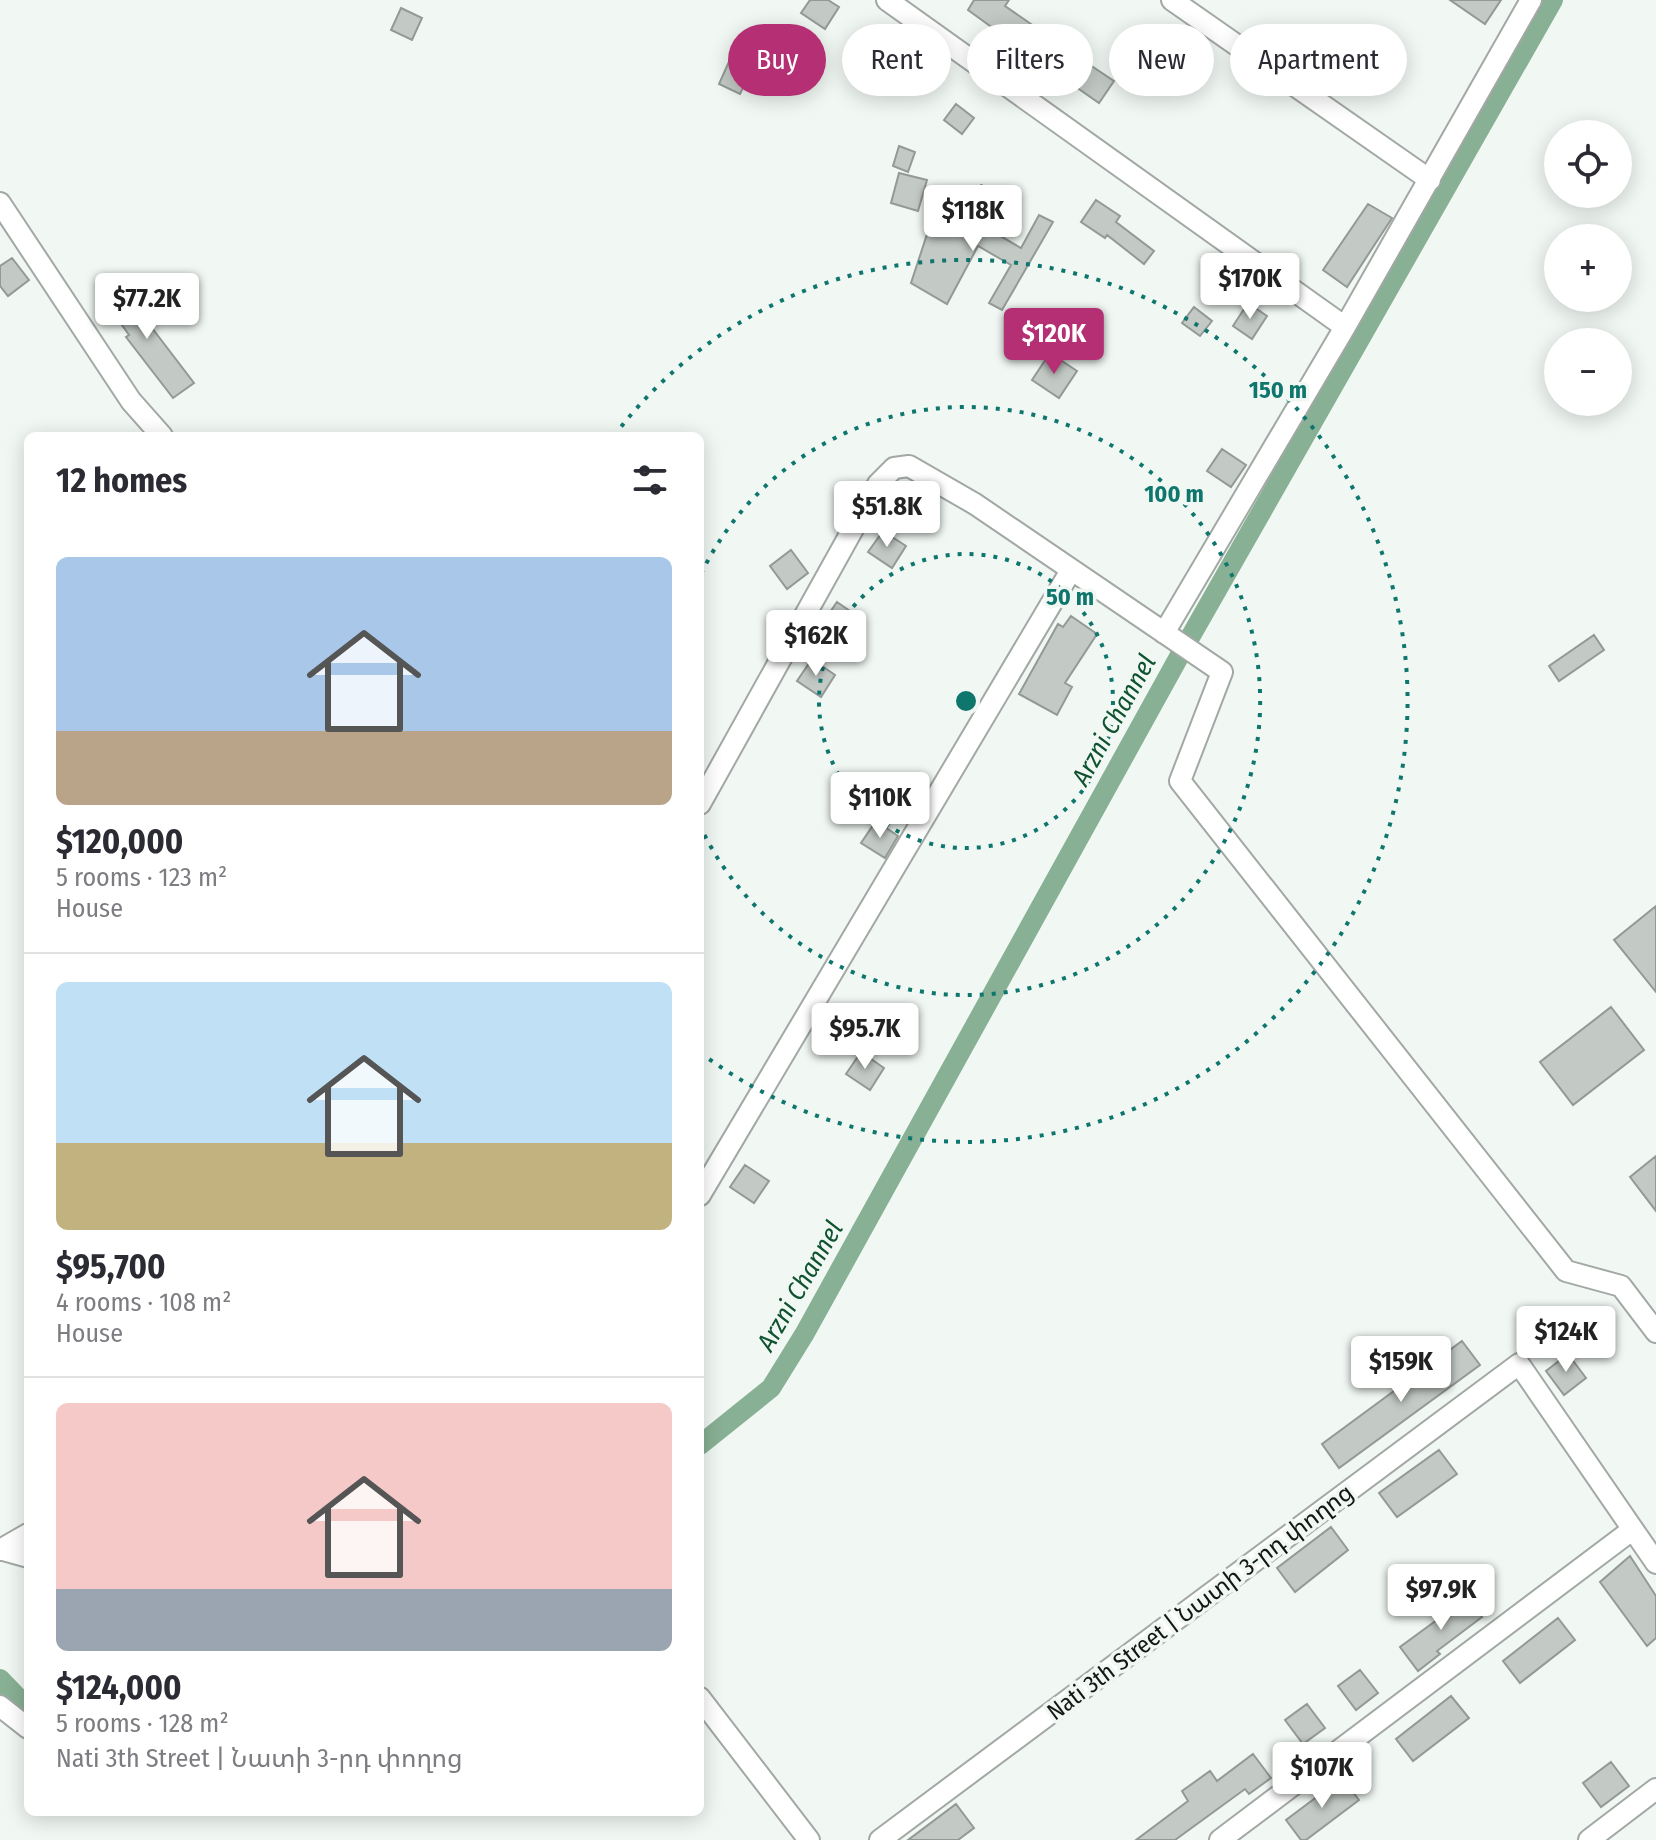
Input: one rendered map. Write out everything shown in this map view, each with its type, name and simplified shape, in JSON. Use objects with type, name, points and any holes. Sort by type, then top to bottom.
[{"type":"street","points":[[887,0],[1345,327]]},
{"type":"street","points":[[1172,0],[1430,180]]},
{"type":"street","points":[[1171,638],[1531,0]]},
{"type":"street","points":[[0,203],[131,401],[158,432]]},
{"type":"street","points":[[704,797],[878,484],[894,468],[909,466],[975,504],[1070,572],[1222,672],[1180,781],[1566,1271],[1621,1286],[1656,1332]]},
{"type":"street","points":[[704,1188],[1070,572]]},
{"type":"street","name":"Nati 3th Street | Նատի 3-րդ փողոց","points":[[880,1840],[1519,1364],[1632,1530]]},
{"type":"street","points":[[1220,1840],[1632,1530],[1656,1563]]},
{"type":"street","points":[[0,1550],[24,1536]]},
{"type":"street","points":[[0,1550],[24,1556]]},
{"type":"street","points":[[704,1703],[809,1840]]},
{"type":"street","points":[[0,1706],[24,1725]]},
{"type":"street","points":[[1589,1840],[1656,1789]]},
{"type":"building","points":[[810,0],[828,0],[839,7],[826,27],[826,24],[818,24],[801,13]]},
{"type":"building","points":[[974,0],[1009,0],[1005,6],[1031,24],[987,24],[968,10]]},
{"type":"building","points":[[1450,0],[1501,0],[1485,24]]},
{"type":"building","points":[[401,8],[422,18],[412,40],[391,30]]},
{"type":"building","points":[[728,64],[728,88],[719,84]]},
{"type":"building","points":[[1093,67],[1109,78],[1109,88],[1099,103],[1089,96],[1093,96]]},
{"type":"building","points":[[956,104],[974,118],[962,134],[944,120]]},
{"type":"building","points":[[899,146],[915,152],[908,172],[893,166]]},
{"type":"building","points":[[899,173],[927,180],[918,211],[891,203]]},
{"type":"building","points":[[981,185],[995,192],[980,224],[1021,248],[1039,215],[1053,222],[1002,310],[989,303],[1011,265],[978,246],[947,304],[911,283],[931,222],[952,235]]},
{"type":"building","points":[[1096,200],[1120,216],[1116,222],[1154,251],[1144,264],[1107,235],[1105,238],[1081,222]]},
{"type":"building","points":[[1368,204],[1392,218],[1347,287],[1323,270]]},
{"type":"building","points":[[12,258],[29,280],[8,296],[0,286],[0,266]]},
{"type":"building","points":[[123,281],[140,304],[136,307],[194,383],[173,398],[126,337],[129,335],[102,297]]},
{"type":"building","points":[[1248,303],[1267,316],[1252,339],[1233,326]]},
{"type":"building","points":[[1194,307],[1212,321],[1200,336],[1182,323]]},
{"type":"building","points":[[1050,353],[1077,371],[1059,398],[1032,380]]},
{"type":"building","points":[[1222,449],[1246,465],[1231,487],[1207,471]]},
{"type":"building","points":[[883,531],[906,546],[892,568],[868,552]]},
{"type":"building","points":[[791,550],[808,573],[787,589],[770,566]]},
{"type":"building","points":[[837,602],[860,618],[846,640],[822,624]]},
{"type":"building","points":[[1071,616],[1097,634],[1065,683],[1072,687],[1057,715],[1019,694],[1058,624],[1063,627]]},
{"type":"building","points":[[1594,635],[1604,650],[1559,681],[1549,666]]},
{"type":"building","points":[[812,659],[835,675],[821,697],[797,681]]},
{"type":"building","points":[[876,821],[898,836],[885,858],[861,843]]},
{"type":"building","points":[[1656,906],[1656,992],[1614,940]]},
{"type":"building","points":[[1611,1007],[1644,1050],[1573,1105],[1540,1062]]},
{"type":"building","points":[[861,1052],[884,1068],[870,1090],[846,1074]]},
{"type":"building","points":[[1656,1156],[1656,1211],[1630,1177]]},
{"type":"building","points":[[745,1165],[769,1181],[754,1203],[730,1187]]},
{"type":"building","points":[[1462,1341],[1480,1365],[1339,1468],[1322,1444]]},
{"type":"building","points":[[1568,1354],[1586,1378],[1564,1395],[1546,1371]]},
{"type":"building","points":[[1439,1450],[1457,1474],[1397,1517],[1379,1493]]},
{"type":"building","points":[[1331,1527],[1348,1550],[1295,1592],[1277,1568]]},
{"type":"building","points":[[1630,1556],[1656,1596],[1656,1638],[1647,1646],[1600,1582]]},
{"type":"building","points":[[1464,1593],[1482,1617],[1437,1651],[1440,1654],[1418,1671],[1400,1647],[1445,1614],[1442,1610]]},
{"type":"building","points":[[1558,1618],[1575,1640],[1520,1683],[1503,1661]]},
{"type":"building","points":[[1360,1670],[1378,1693],[1356,1710],[1338,1686]]},
{"type":"building","points":[[1451,1696],[1469,1718],[1413,1761],[1396,1739]]},
{"type":"building","points":[[1307,1704],[1325,1728],[1303,1744],[1285,1720]]},
{"type":"building","points":[[1253,1754],[1271,1778],[1249,1794],[1245,1789],[1175,1840],[1136,1840],[1188,1801],[1182,1791],[1210,1771],[1217,1781]]},
{"type":"building","points":[[1611,1762],[1629,1786],[1601,1807],[1583,1783]]},
{"type":"building","points":[[1342,1778],[1359,1800],[1306,1840],[1301,1840],[1286,1820]]},
{"type":"building","points":[[956,1804],[974,1828],[958,1840],[908,1840]]},
{"type":"waterway","name":"Arzni Channel","points":[[704,1442],[771,1388],[805,1333],[1180,655],[1553,0]]},
{"type":"waterway","name":"Arzni Channel","points":[[0,1679],[24,1704]]}]
